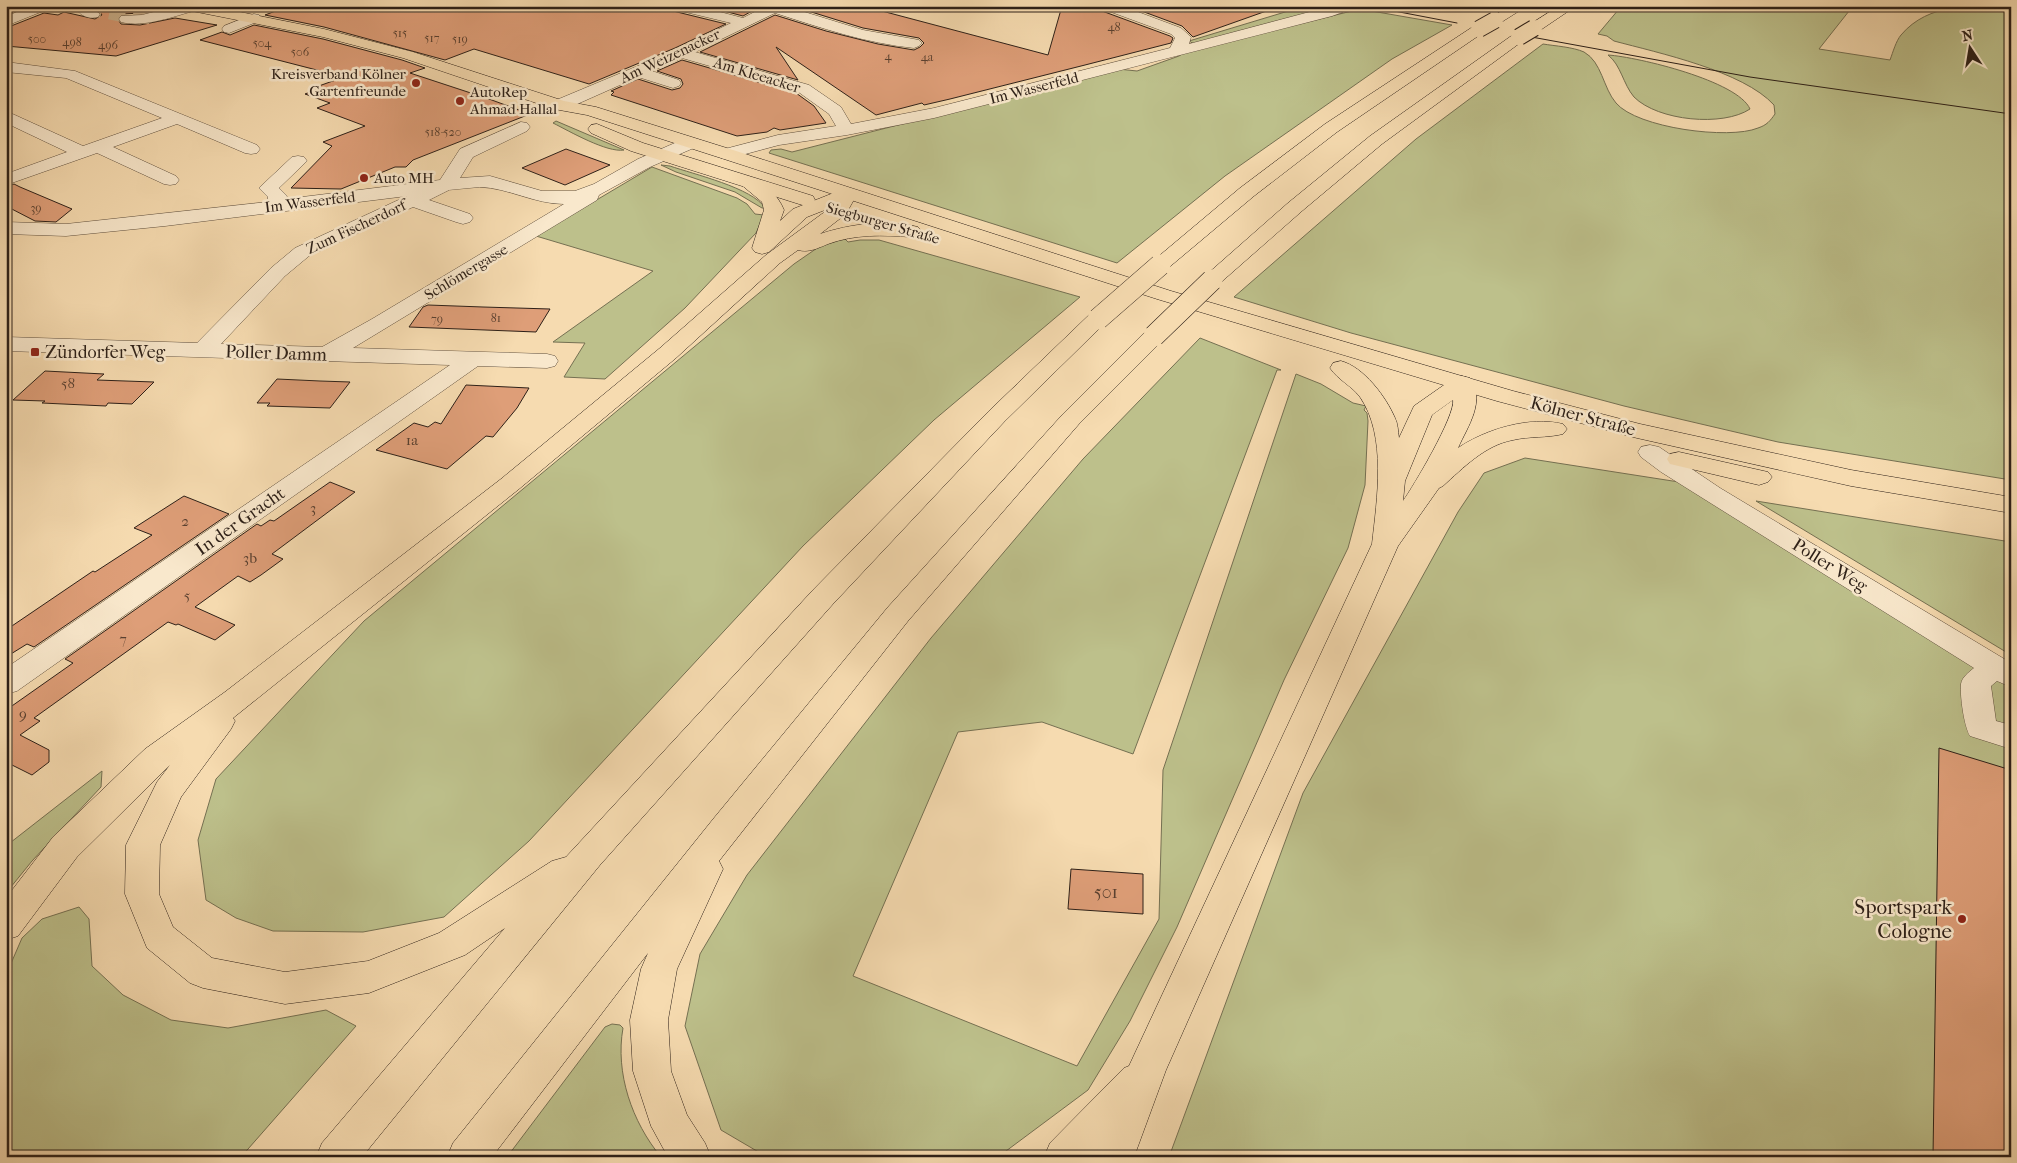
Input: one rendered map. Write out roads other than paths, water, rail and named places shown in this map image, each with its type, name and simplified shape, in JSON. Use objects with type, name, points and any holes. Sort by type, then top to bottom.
[{"type":"main road","name":"Siegburger Straße","points":[[187,6],[254,18],[364,42],[444,65],[560,104],[590,111],[727,154],[911,231],[1213,325]]},
{"type":"main road","points":[[336,1157],[588,855],[823,597],[997,416],[1098,319],[1247,192],[1331,128],[1479,30],[1520,6]]},
{"type":"main road","points":[[466,1157],[726,827],[898,614],[1071,419],[1212,280],[1295,206],[1376,140],[1519,37],[1569,6]]},
{"type":"main road","name":"Siegburger Straße","points":[[560,104],[579,121],[636,147],[820,204],[844,202],[1164,295]]},
{"type":"main road","points":[[747,182],[770,199],[774,210],[768,253]]},
{"type":"main road","points":[[768,253],[844,202]]},
{"type":"main road","points":[[6,925],[64,847],[156,758],[236,700],[510,484],[668,352],[736,291],[800,213],[820,204]]},
{"type":"main road","points":[[768,253],[845,232],[863,229],[911,231]]},
{"type":"main road","name":"Kölner Straße","points":[[1164,295],[1464,393],[1555,429],[1720,469],[1846,494],[2011,522]]},
{"type":"main road","name":"Kölner Straße","points":[[1213,325],[1341,368],[1441,396],[1464,393],[1851,478],[2011,505]]},
{"type":"main road","points":[[1341,368],[1369,392],[1384,419],[1392,482],[1385,544]]},
{"type":"main road","points":[[1114,1157],[1147,1070],[1385,544],[1427,486],[1464,393]]},
{"type":"main road","points":[[1392,482],[1422,411],[1441,396]]},
{"type":"main road","points":[[1427,486],[1465,455],[1492,438],[1504,434],[1555,429]]},
{"type":"main road","points":[[236,700],[168,791],[143,845],[142,894],[160,937],[203,972],[285,988],[369,977],[452,944],[588,855]]},
{"type":"main road","points":[[691,1157],[671,1126],[652,1071],[649,1020],[659,969],[726,827]]},
{"type":"main road","points":[[1064,1157],[1147,1070]]},
{"type":"street","points":[[6,22],[43,6]]},
{"type":"street","points":[[678,6],[743,22]]},
{"type":"street","points":[[1108,6],[1176,31],[1183,36],[1183,41],[1176,51]]},
{"type":"street","points":[[126,19],[142,19],[192,7]]},
{"type":"street","points":[[776,7],[826,24],[891,40],[914,42]]},
{"type":"street","name":"Am Weizenacker","points":[[560,104],[681,53],[776,7]]},
{"type":"street","name":"Im Wasserfeld","points":[[727,154],[778,140],[847,130],[943,110],[1338,9]]},
{"type":"street","points":[[229,29],[254,18]]},
{"type":"street","name":"Am Kleeacker","points":[[681,53],[803,88],[835,111],[847,130]]},
{"type":"street","points":[[6,67],[69,74],[251,149]]},
{"type":"street","points":[[637,72],[673,83]]},
{"type":"street","points":[[11,118],[170,180]]},
{"type":"street","points":[[6,180],[177,118]]},
{"type":"street","points":[[446,185],[466,153],[521,127]]},
{"type":"street","name":"Im Wasserfeld","points":[[6,228],[66,230],[492,181],[538,195],[559,198],[576,196],[604,187],[638,166],[690,143]]},
{"type":"street","points":[[275,206],[278,196],[268,188],[298,161]]},
{"type":"street","name":"Zum Fischerdorf","points":[[203,350],[278,272],[302,252],[446,185]]},
{"type":"street","name":"Schlömergasse","points":[[325,355],[554,219],[604,187]]},
{"type":"street","points":[[412,200],[463,218]]},
{"type":"street","points":[[66,230],[100,244]]},
{"type":"street","name":"Poller Damm","points":[[6,344],[547,361]]},
{"type":"street","name":"In der Gracht","points":[[6,683],[473,359]]},
{"type":"street","name":"Poller Weg","points":[[1650,452],[1683,477],[1796,544],[1966,652],[2002,672]]},
{"type":"street","points":[[2002,672],[1976,683],[1981,728],[2011,737]]},
{"type":"tunnel","points":[[86,7],[133,16],[151,16]]},
{"type":"tram line","points":[[1368,6],[1457,23]]},
{"type":"tram line","points":[[1526,36],[1750,77],[2011,114]]},
{"type":"place","name":"Kreisverband Kölner Gartenfreunde","points":[[416,83]]},
{"type":"place","name":"AutoRep Ahmad Hallal","points":[[460,101]]},
{"type":"place","name":"Auto MH","points":[[364,178]]},
{"type":"place","name":"Zündorfer Weg","points":[[35,352]]},
{"type":"place","name":"Sportspark Cologne","points":[[1962,919]]}]
